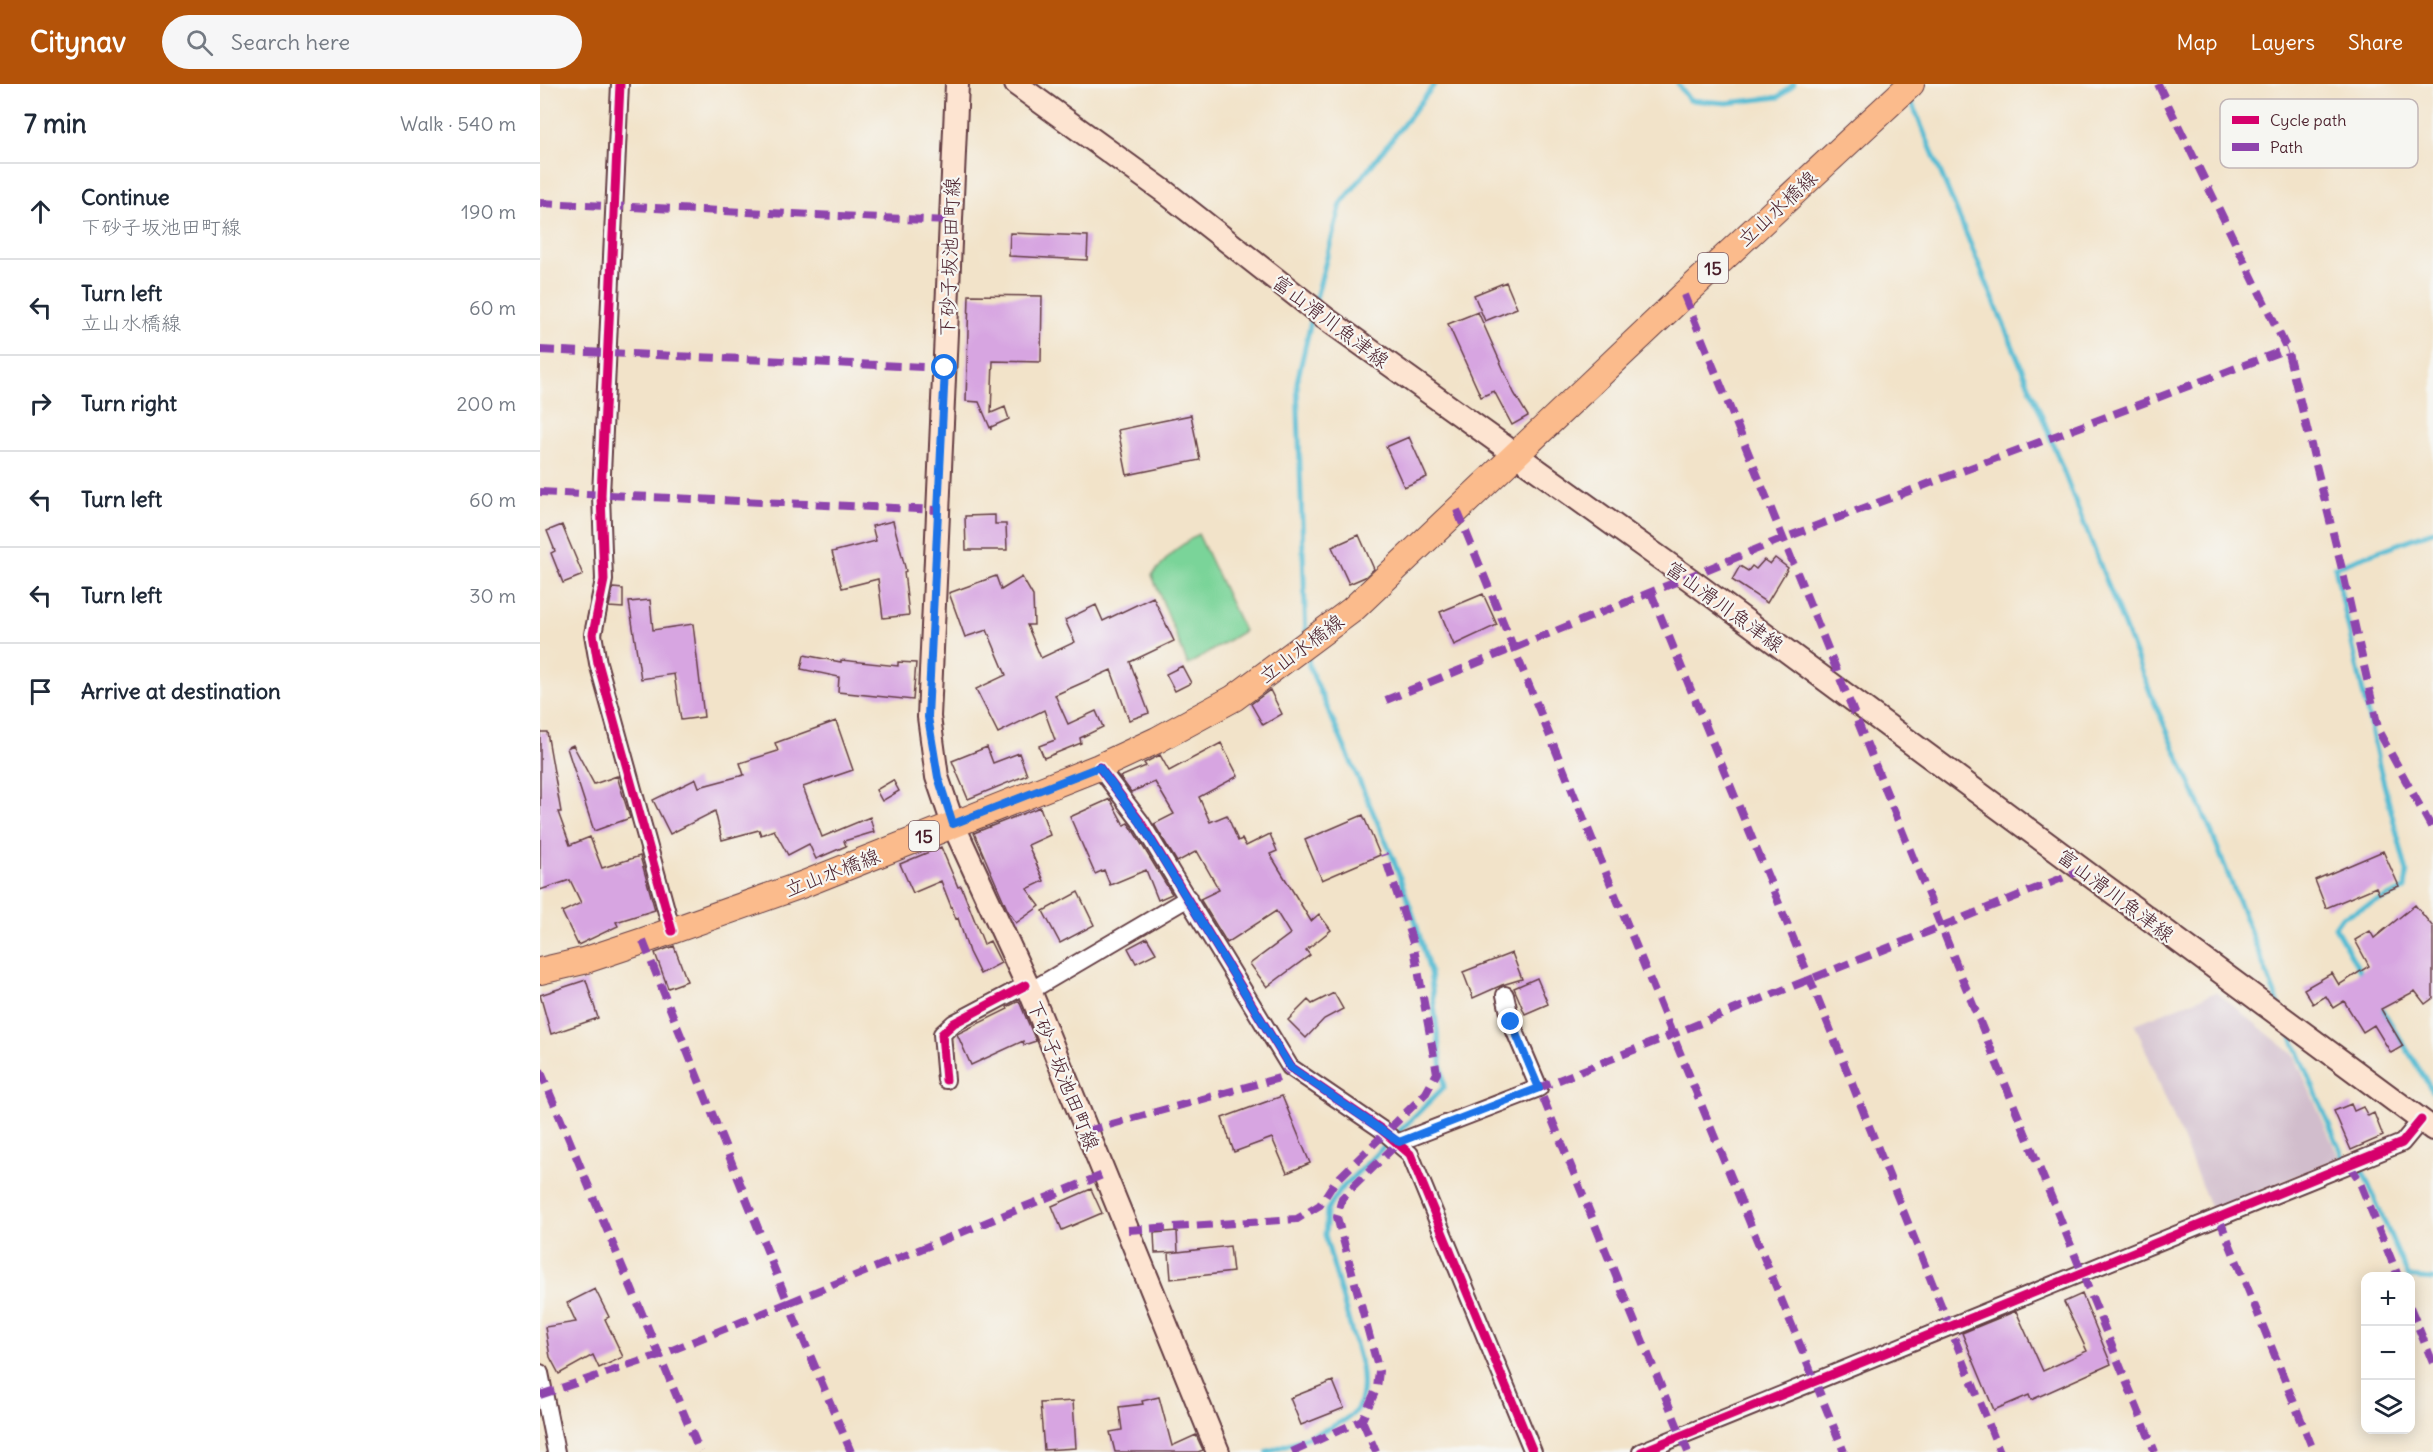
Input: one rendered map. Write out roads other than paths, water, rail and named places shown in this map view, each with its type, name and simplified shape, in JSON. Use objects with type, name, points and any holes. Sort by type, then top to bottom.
[{"type":"main road","name":"下砂子坂池田町線","points":[[957,84],[928,717],[938,777],[953,824],[1028,988],[1218,1452]]},
{"type":"main road","name":"富山滑川魚津線","points":[[1016,84],[1165,192],[1324,318],[1697,585],[2427,1125]]},
{"type":"main road","name":"立山水橋線","points":[[540,971],[583,961],[804,884],[1099,767],[1157,740],[1234,698],[1352,610],[1518,455],[1692,287],[1911,84]]},
{"type":"street","points":[[620,84],[601,495],[604,580],[593,634],[598,663],[672,931]]},
{"type":"street","points":[[1099,767],[1140,822],[1290,1067],[1399,1142],[1410,1154],[1533,1452]]},
{"type":"street","points":[[946,1080],[942,1034],[954,1023],[1028,988],[1188,898]]},
{"type":"street","points":[[1399,1142],[1539,1088],[1511,1022],[1505,995]]},
{"type":"street","points":[[1641,1452],[2402,1143],[2427,1125]]},
{"type":"street","points":[[540,1373],[556,1452]]},
{"type":"waterway","points":[[1315,302],[1341,204],[1435,84]]},
{"type":"waterway","points":[[1678,84],[1689,100],[1727,103],[1779,97],[1794,84]]},
{"type":"waterway","points":[[1909,96],[2045,424],[2152,697],[2209,826],[2280,1007]]},
{"type":"waterway","points":[[1306,636],[1297,382],[1312,317]]},
{"type":"waterway","points":[[2364,978],[2335,927],[2342,917],[2405,889],[2407,872],[2379,765],[2335,567],[2433,531]]},
{"type":"waterway","points":[[1267,1452],[1331,1427],[1353,1414],[1358,1407],[1362,1387],[1361,1366],[1325,1235],[1327,1210],[1340,1190],[1444,1087],[1430,972],[1415,920],[1393,858],[1309,666],[1308,654]]},
{"type":"waterway","points":[[2379,1004],[2433,1092]]},
{"type":"waterway","points":[[2291,1035],[2343,1157],[2363,1172],[2406,1272]]},
{"type":"waterway","points":[[2415,1277],[2433,1279]]}]
